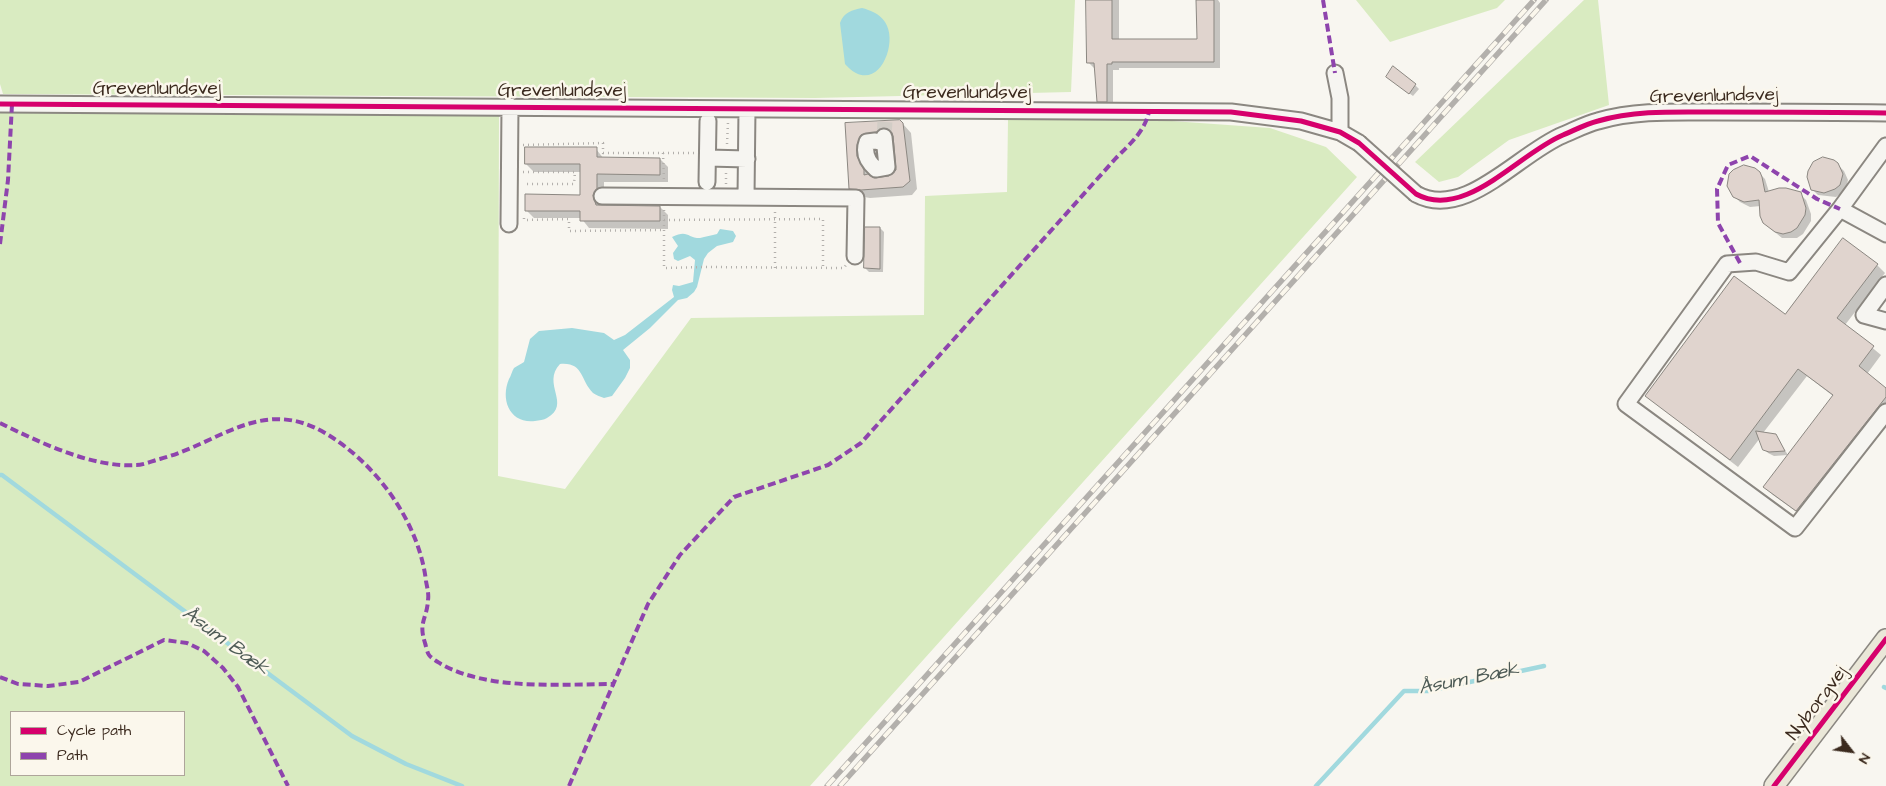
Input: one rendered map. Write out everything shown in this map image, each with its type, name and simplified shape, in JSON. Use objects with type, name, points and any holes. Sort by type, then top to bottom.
[{"type":"main road","name":"Nyborgvej","points":[[1774,786],[1886,640]]},
{"type":"street","points":[[1335,73],[1340,98],[1340,132]]},
{"type":"street","name":"Grevenlundsvej","points":[[0,104],[747,108],[885,115],[1231,112],[1301,120],[1340,132],[1359,144],[1416,194],[1426,200],[1440,202],[1471,193],[1558,137],[1598,121],[1644,112],[1886,113]]},
{"type":"street","points":[[509,224],[510,106]]},
{"type":"street","points":[[746,197],[747,108]]},
{"type":"street","points":[[707,182],[708,121]]},
{"type":"street","points":[[1886,146],[1840,210],[1789,272],[1756,262],[1727,264],[1626,404],[1795,528],[1886,412]]},
{"type":"street","points":[[708,156],[747,159]]},
{"type":"street","points":[[602,196],[856,198],[855,256]]},
{"type":"street","points":[[1840,210],[1886,234]]},
{"type":"street","points":[[1886,285],[1864,315],[1886,321]]},
{"type":"path","points":[[664,153],[708,156]]},
{"type":"path","points":[[509,172],[575,172],[574,184],[524,184]]},
{"type":"path","points":[[775,198],[775,268]]},
{"type":"path","points":[[664,220],[823,219],[823,268]]},
{"type":"path","points":[[692,267],[844,268],[855,256]]},
{"type":"green space","points":[[0,0],[1075,0],[1071,92],[815,98],[3,94],[0,84]]},
{"type":"green space","points":[[1356,0],[1505,0],[1497,8],[1390,42]]},
{"type":"green space","points":[[1584,0],[1598,0],[1609,105],[1509,140],[1458,177],[1439,182],[1415,162]]},
{"type":"green space","points":[[42,111],[499,115],[498,476],[565,489],[691,318],[924,315],[925,196],[1007,192],[1008,120],[1158,120],[1270,128],[1326,147],[1357,177],[810,786],[0,786],[0,113]]},
{"type":"water","points":[[862,8],[880,17],[885,22],[889,32],[887,54],[882,64],[875,72],[866,75],[856,73],[845,64],[840,23],[849,12]]},
{"type":"water","points":[[720,229],[733,231],[736,236],[733,242],[717,246],[708,253],[704,259],[694,292],[687,298],[678,300],[650,328],[623,350],[630,360],[630,368],[612,396],[604,398],[594,394],[578,369],[568,364],[560,364],[555,371],[553,379],[557,400],[554,412],[546,419],[535,421],[526,421],[513,415],[507,402],[507,387],[514,368],[524,362],[530,339],[539,331],[572,328],[604,333],[614,340],[625,335],[674,297],[673,285],[679,286],[693,282],[695,260],[690,256],[678,261],[674,259],[673,253],[678,246],[672,237],[684,234],[700,238],[717,234]]},
{"type":"building","points":[[1086,0],[1112,0],[1112,39],[1197,39],[1196,0],[1214,0],[1214,62],[1112,62],[1112,64],[1107,64],[1107,102],[1097,102],[1094,63],[1087,63]]},
{"type":"building","points":[[1393,66],[1416,84],[1409,94],[1386,77]]},
{"type":"building","points":[[900,120],[903,123],[910,181],[903,187],[849,189],[845,123]],"holes":[[[883,128],[888,129],[893,136],[896,170],[889,176],[874,178],[868,174],[864,175],[864,170],[857,156],[857,145],[861,135],[876,132]]]},
{"type":"building","points":[[525,147],[597,147],[597,157],[660,158],[660,175],[597,174],[597,189],[593,195],[596,205],[660,206],[660,221],[580,221],[580,211],[525,211],[525,194],[580,195],[580,164],[525,164]]},
{"type":"building","points":[[1823,157],[1838,163],[1843,174],[1840,185],[1824,193],[1811,190],[1807,177],[1813,162]]},
{"type":"building","points":[[1744,165],[1755,168],[1760,172],[1765,192],[1786,188],[1801,192],[1806,208],[1805,215],[1797,228],[1783,234],[1775,232],[1763,223],[1760,216],[1759,200],[1744,202],[1733,197],[1727,186],[1729,174]]},
{"type":"building","points":[[865,227],[880,227],[880,269],[864,268]]},
{"type":"building","points":[[1843,238],[1878,264],[1837,318],[1874,346],[1859,366],[1886,388],[1886,397],[1796,511],[1763,487],[1833,395],[1798,369],[1730,460],[1645,396],[1734,276],[1785,314]]},
{"type":"building","points":[[1756,431],[1776,434],[1785,451],[1769,452],[1763,450]]},
{"type":"waterway","name":"Åsum Bæk","points":[[0,475],[352,736],[406,764],[462,786]]},
{"type":"waterway","name":"Åsum Bæk","points":[[1316,786],[1404,691],[1428,691],[1544,666]]},
{"type":"tunnel","points":[[884,137],[885,121]]},
{"type":"railway","points":[[827,786],[1534,0]]},
{"type":"railway","points":[[840,786],[1546,0]]},
{"type":"marked path","points":[[1323,0],[1335,73]]},
{"type":"marked path","points":[[0,244],[8,180],[12,104]]},
{"type":"marked path","points":[[569,786],[648,604],[680,555],[734,497],[828,465],[861,443],[1132,142],[1144,126],[1149,112]]},
{"type":"marked path","points":[[1740,263],[1718,223],[1717,189],[1728,165],[1750,156],[1817,199],[1840,209]]},
{"type":"marked path","points":[[0,423],[66,452],[84,458],[119,465],[145,464],[182,452],[241,426],[261,421],[281,419],[302,423],[325,433],[361,460],[378,477],[404,516],[422,559],[428,590],[422,630],[427,651],[431,657],[460,673],[481,679],[549,685],[615,684]]},
{"type":"marked path","points":[[0,677],[18,684],[48,686],[79,682],[164,640],[187,643],[204,651],[223,668],[238,687],[288,786]]},
{"type":"cycle path","points":[[0,104],[1231,112],[1301,121],[1340,132],[1359,143],[1416,194],[1435,200],[1453,199],[1472,192],[1546,144],[1585,125],[1612,117],[1641,113],[1671,112],[1886,113]]},
{"type":"cycle path","points":[[1774,786],[1886,639]]}]
